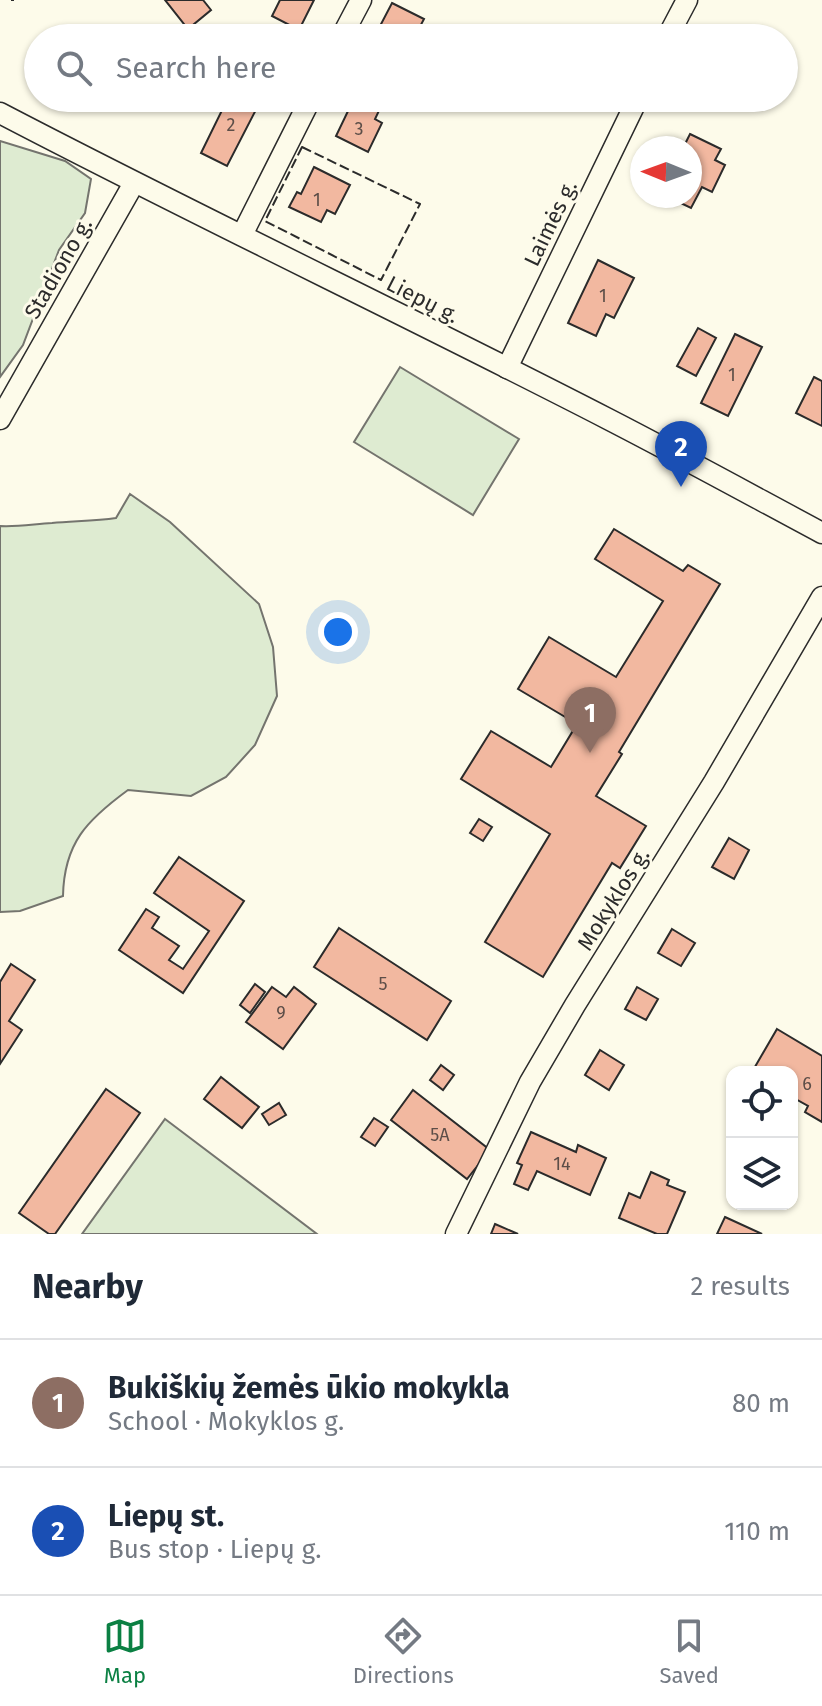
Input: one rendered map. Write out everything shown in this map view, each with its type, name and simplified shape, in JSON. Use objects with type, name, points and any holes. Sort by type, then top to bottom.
[{"type":"street","points":[[348,24],[361,0]]},
{"type":"street","points":[[674,24],[687,0]]},
{"type":"street","points":[[242,235],[304,112]]},
{"type":"street","name":"Laimės g.","points":[[507,368],[631,112]]},
{"type":"street","name":"Liepų g.","points":[[0,113],[609,420],[822,533]]},
{"type":"street","name":"Stadiono g.","points":[[0,419],[134,183]]},
{"type":"street","name":"Mokyklos g.","points":[[456,1234],[530,1082],[714,782],[822,597]]},
{"type":"green space","points":[[0,141],[65,161],[91,179],[85,213],[59,250],[23,345],[0,377]]},
{"type":"green space","points":[[400,367],[519,439],[473,515],[354,442]]},
{"type":"green space","points":[[130,494],[170,522],[259,604],[273,647],[277,696],[255,745],[226,777],[191,796],[128,790],[80,834],[68,861],[63,896],[20,911],[0,912],[0,526],[116,518]]},
{"type":"green space","points":[[165,1119],[317,1234],[82,1234]]},
{"type":"building","points":[[165,0],[203,0],[211,10],[194,24],[184,24]]},
{"type":"building","points":[[280,0],[314,0],[302,24],[287,24],[272,16]]},
{"type":"building","points":[[392,3],[424,19],[421,24],[381,24]]},
{"type":"building","points":[[221,112],[255,112],[227,166],[201,153]]},
{"type":"building","points":[[348,112],[378,112],[375,119],[382,123],[368,152],[336,136]]},
{"type":"building","points":[[702,140],[721,149],[715,160],[725,165],[712,192],[702,187]]},
{"type":"building","points":[[314,167],[350,185],[335,214],[327,210],[321,222],[289,207],[297,192],[301,194]]},
{"type":"building","points":[[598,260],[634,278],[614,318],[606,314],[596,336],[568,323]]},
{"type":"building","points":[[698,328],[716,338],[696,376],[677,366]]},
{"type":"building","points":[[735,334],[762,347],[728,416],[701,403]]},
{"type":"building","points":[[814,377],[822,381],[822,426],[796,413]]},
{"type":"building","points":[[614,529],[683,571],[688,565],[720,584],[596,796],[646,826],[620,868],[612,863],[543,977],[485,942],[550,834],[461,779],[491,731],[551,767],[577,724],[518,689],[549,637],[616,677],[663,601],[595,559]]},
{"type":"building","points":[[479,819],[492,827],[483,841],[470,833]]},
{"type":"building","points":[[729,838],[749,850],[734,879],[712,867]]},
{"type":"building","points":[[179,857],[244,901],[183,993],[119,950],[146,909],[159,917],[152,928],[179,946],[169,960],[183,969],[209,931],[154,893]]},
{"type":"building","points":[[339,928],[451,1001],[427,1040],[314,967]]},
{"type":"building","points":[[672,929],[695,943],[681,966],[658,953]]},
{"type":"building","points":[[11,964],[35,980],[9,1021],[22,1030],[0,1064],[0,982]]},
{"type":"building","points":[[255,984],[265,992],[250,1013],[240,1005]]},
{"type":"building","points":[[272,987],[286,997],[294,987],[316,1004],[283,1049],[246,1022]]},
{"type":"building","points":[[637,987],[658,999],[646,1020],[625,1009]]},
{"type":"building","points":[[777,1029],[822,1056],[822,1122],[805,1112],[808,1106],[798,1100],[798,1066],[755,1066]]},
{"type":"building","points":[[600,1050],[624,1065],[609,1090],[585,1075]]},
{"type":"building","points":[[441,1065],[454,1075],[443,1090],[430,1080]]},
{"type":"building","points":[[221,1077],[259,1107],[242,1128],[204,1099]]},
{"type":"building","points":[[106,1089],[140,1113],[55,1234],[49,1234],[19,1213]]},
{"type":"building","points":[[413,1090],[490,1150],[467,1179],[391,1120]]},
{"type":"building","points":[[279,1103],[286,1115],[269,1125],[262,1114]]},
{"type":"building","points":[[374,1118],[388,1127],[375,1146],[361,1137]]},
{"type":"building","points":[[531,1132],[576,1152],[578,1145],[606,1158],[590,1195],[537,1171],[528,1190],[514,1184],[522,1165],[517,1163]]},
{"type":"building","points":[[651,1172],[669,1180],[667,1185],[685,1192],[667,1234],[657,1234],[619,1218],[629,1193],[640,1198]]},
{"type":"building","points":[[725,1217],[762,1234],[717,1234]]},
{"type":"building","points":[[495,1224],[518,1234],[491,1234]]},
{"type":"fence","points":[[302,147],[420,204],[381,280],[265,221],[302,147]]},
{"type":"place","name":"Liepų st.","points":[[681,487]]},
{"type":"place","name":"Bukiškių žemės ūkio mokykla","points":[[590,753]]}]
